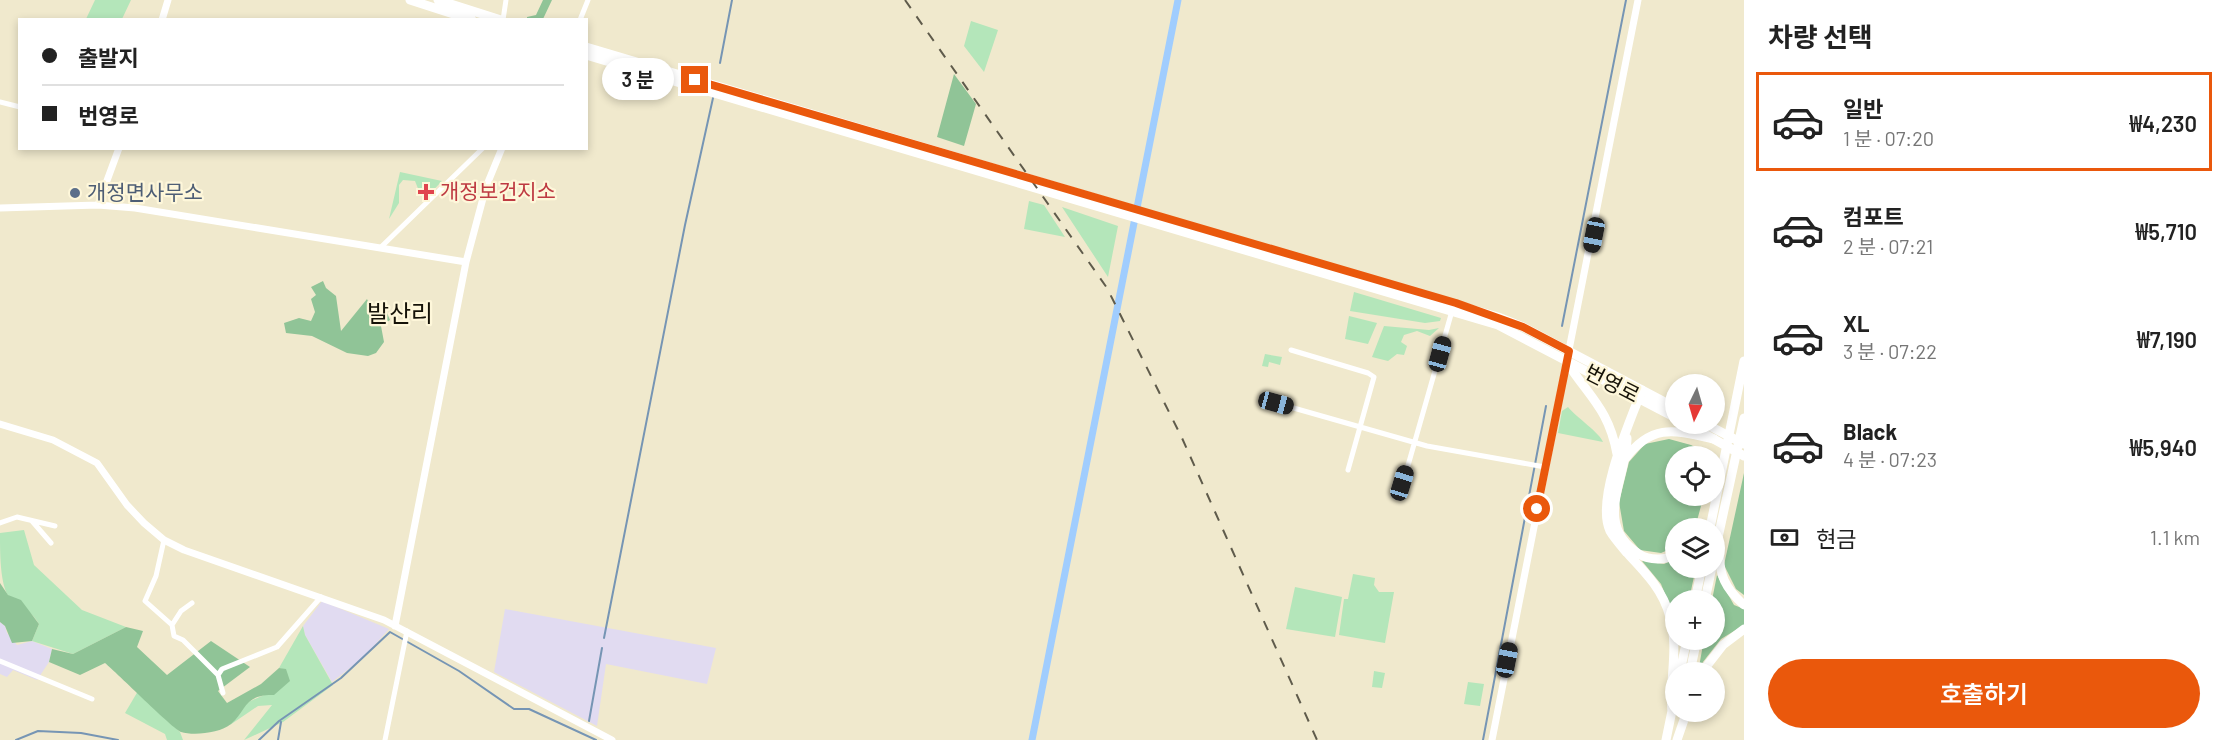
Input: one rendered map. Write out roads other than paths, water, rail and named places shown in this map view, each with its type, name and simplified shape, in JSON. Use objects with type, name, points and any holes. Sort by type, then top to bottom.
[{"type":"main road","points":[[410,0],[466,18]]},
{"type":"main road","points":[[438,0],[496,18]]},
{"type":"main road","name":"번영로","points":[[588,48],[1130,212]]},
{"type":"main road","name":"번영로","points":[[588,56],[1147,217],[1498,325],[1566,361],[1665,404]]},
{"type":"main road","name":"번영로","points":[[1147,217],[1456,303],[1523,327],[1569,351],[1665,410]]},
{"type":"main road","points":[[1566,361],[1601,407],[1613,435],[1620,458],[1614,501],[1614,517],[1619,533],[1629,548],[1644,557],[1654,559],[1665,557]]},
{"type":"main road","points":[[1725,452],[1744,361]]},
{"type":"main road","points":[[1641,394],[1627,429],[1607,510],[1610,530],[1626,552],[1644,570],[1663,598],[1671,617],[1676,662]]},
{"type":"main road","points":[[1724,518],[1744,418]]},
{"type":"main road","points":[[1620,458],[1637,443],[1670,429],[1714,439]]},
{"type":"main road","points":[[1705,434],[1744,456]]},
{"type":"main road","points":[[1725,434],[1744,444]]},
{"type":"main road","points":[[1722,578],[1724,583],[1744,605]]},
{"type":"main road","points":[[1710,662],[1723,645],[1744,629]]},
{"type":"main road","points":[[1666,740],[1673,722]]},
{"type":"main road","points":[[1676,740],[1677,722]]},
{"type":"main road","points":[[1676,740],[1683,722]]},
{"type":"street","points":[[163,18],[168,0]]},
{"type":"street","points":[[502,18],[506,0]]},
{"type":"street","points":[[581,18],[588,0]]},
{"type":"street","points":[[1492,740],[1543,467],[1591,248],[1638,0]]},
{"type":"street","points":[[0,102],[18,106]]},
{"type":"street","points":[[98,205],[117,150]]},
{"type":"street","points":[[380,248],[481,150]]},
{"type":"street","points":[[395,626],[466,262],[486,187],[501,150]]},
{"type":"street","points":[[0,208],[98,205],[135,208],[466,262]]},
{"type":"street","points":[[1402,483],[1452,311]]},
{"type":"street","points":[[1291,350],[1368,373],[1374,377],[1348,470]]},
{"type":"street","points":[[1276,403],[1415,441],[1543,467]]},
{"type":"street","points":[[0,424],[53,440],[97,463],[127,505],[164,540],[184,550],[321,597],[395,626],[406,637],[612,740]]},
{"type":"street","points":[[0,523],[17,517],[55,526]]},
{"type":"street","points":[[30,520],[51,543]]},
{"type":"street","points":[[164,540],[156,576],[145,601],[172,625],[174,636],[183,640],[218,675],[223,693]]},
{"type":"street","points":[[218,675],[222,669],[277,647],[321,597]]},
{"type":"street","points":[[172,625],[181,611],[192,603]]},
{"type":"street","points":[[385,740],[406,637]]},
{"type":"street","points":[[0,661],[92,699]]},
{"type":"waterway","points":[[720,63],[732,0]]},
{"type":"waterway","points":[[1032,740],[1178,0]]},
{"type":"waterway","points":[[1562,326],[1626,0]]},
{"type":"waterway","points":[[604,638],[685,225],[713,98]]},
{"type":"waterway","points":[[1483,740],[1546,406]]},
{"type":"waterway","points":[[259,740],[279,721],[341,678],[390,632],[459,671],[514,709],[529,709],[596,740]]},
{"type":"waterway","points":[[589,721],[602,648]]},
{"type":"waterway","points":[[278,740],[281,722]]},
{"type":"waterway","points":[[16,740],[38,731],[81,733],[118,740]]},
{"type":"railway","points":[[905,0],[1107,288],[1182,438],[1317,740]]},
{"type":"place","name":"개정보건지소","points":[[426,192]]},
{"type":"place","name":"개정면사무소","points":[[75,193]]},
{"type":"district","name":"발산리","points":[[400,314]]}]
